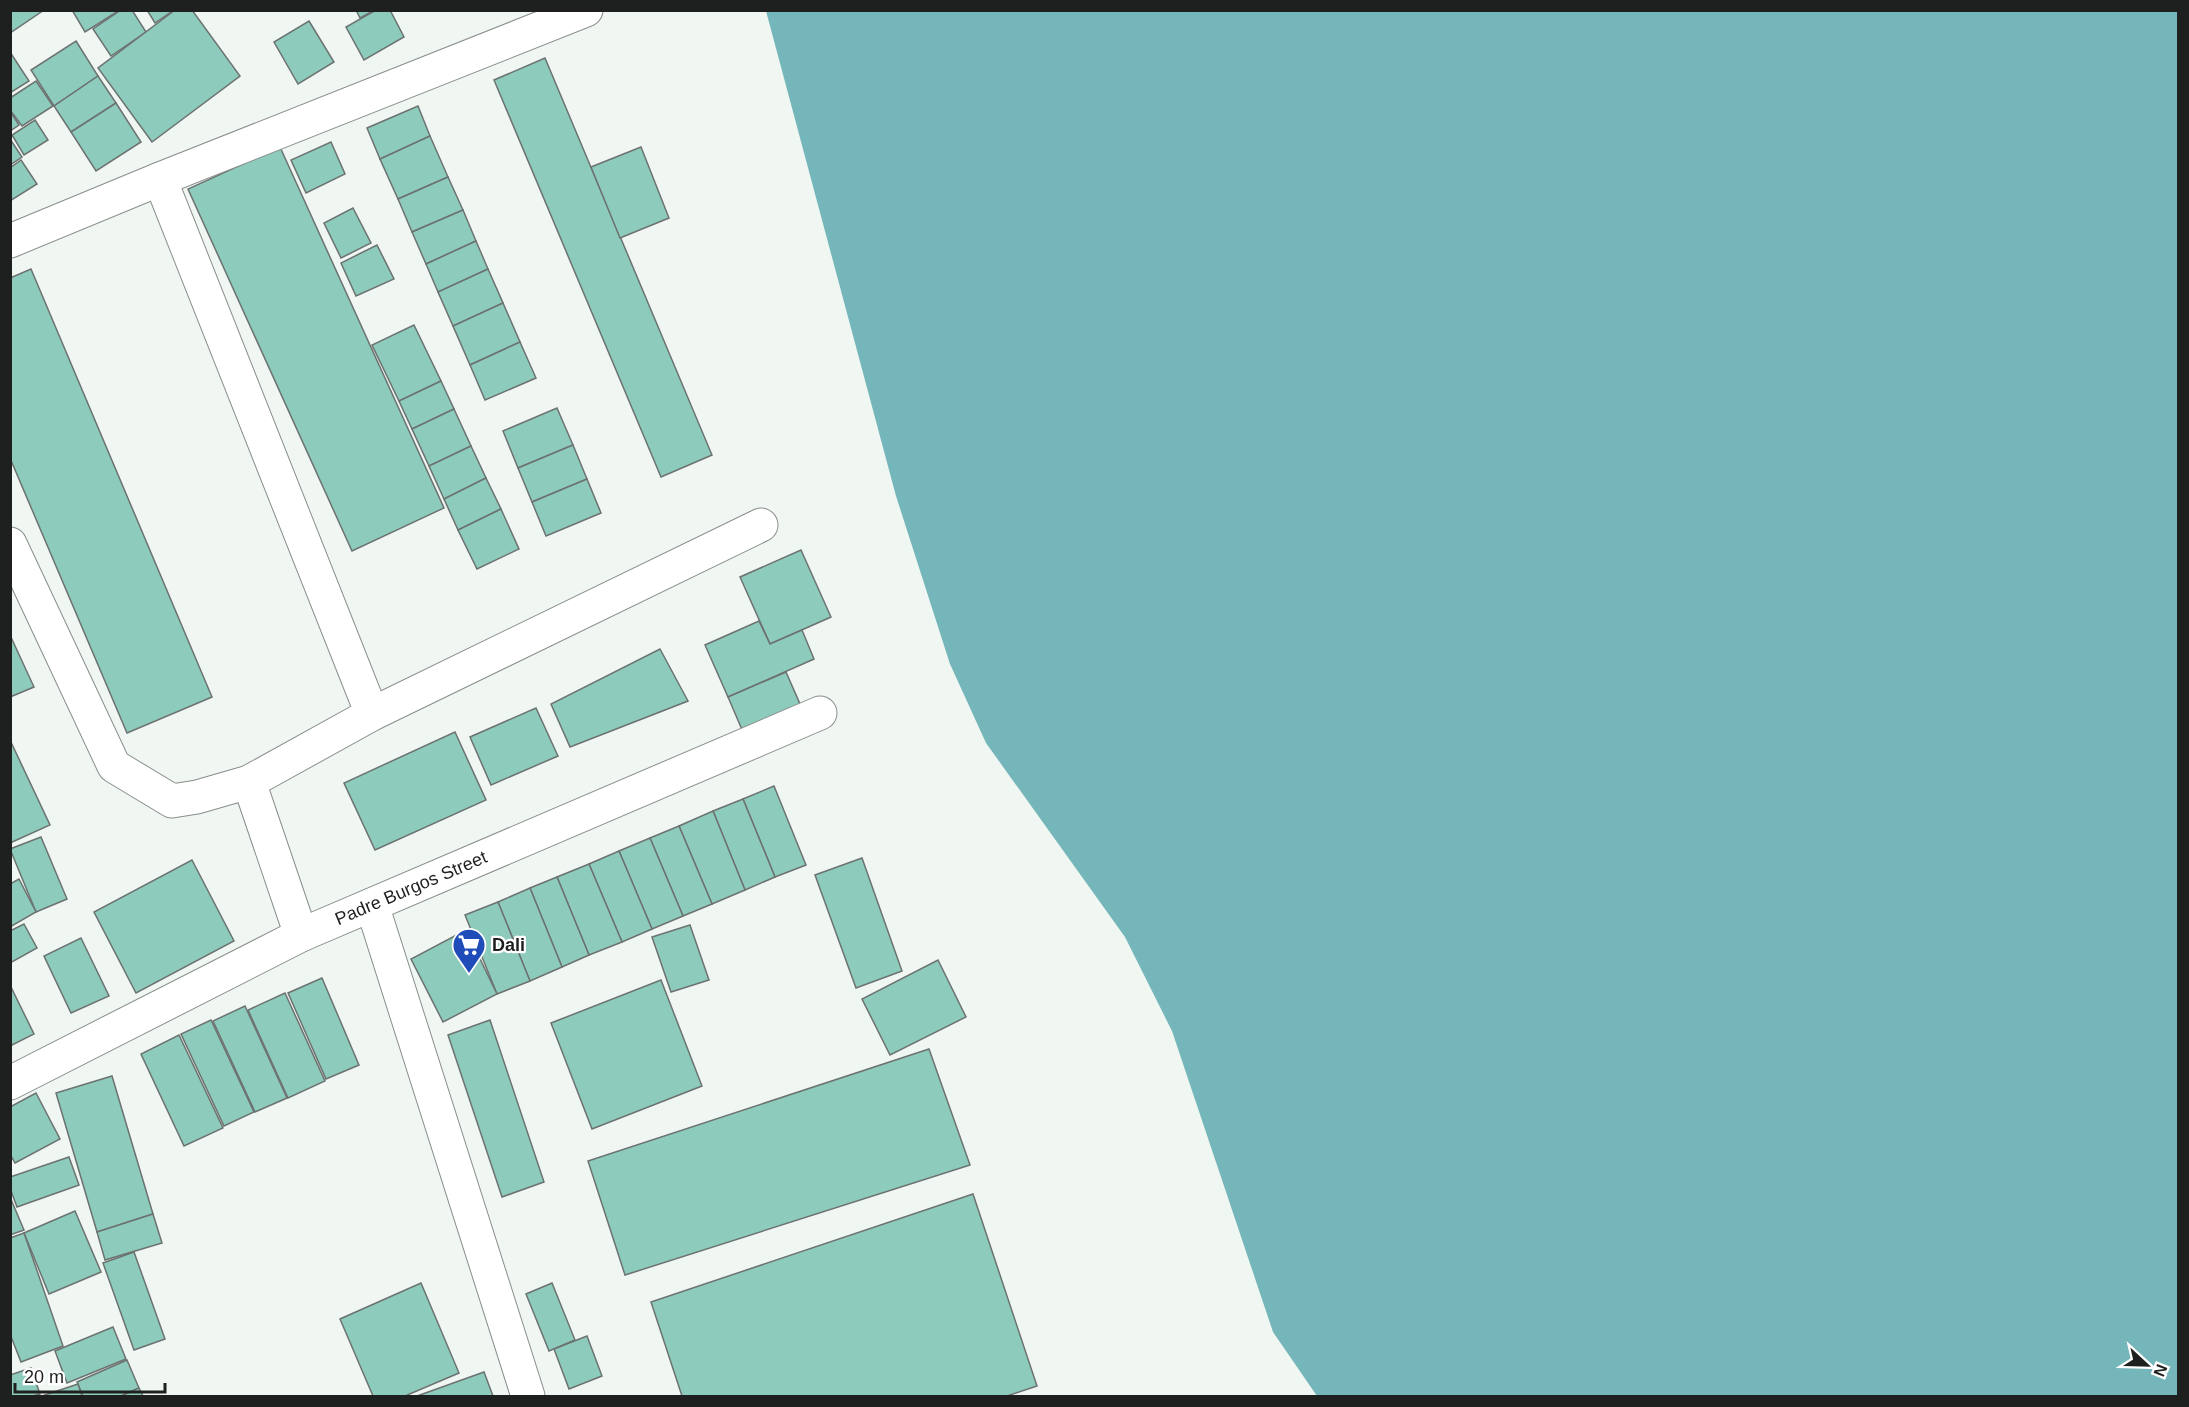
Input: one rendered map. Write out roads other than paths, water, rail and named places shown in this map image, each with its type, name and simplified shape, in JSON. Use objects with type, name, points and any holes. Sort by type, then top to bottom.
[{"type":"street","points":[[10,241],[586,10]]},
{"type":"street","points":[[160,179],[372,714]]},
{"type":"street","points":[[10,544],[114,766],[172,801],[197,798],[249,782],[372,714],[761,525]]},
{"type":"street","name":"Padre Burgos Street","points":[[10,1083],[301,935],[820,713]]},
{"type":"street","points":[[249,782],[301,935]]},
{"type":"street","points":[[372,905],[528,1396]]},
{"type":"water","points":[[766,11],[2178,11],[2178,1396],[1317,1396],[1273,1332],[1172,1031],[1125,937],[986,743],[950,664],[896,496]]},
{"type":"place","name":"Dali","points":[[469,974]]}]
